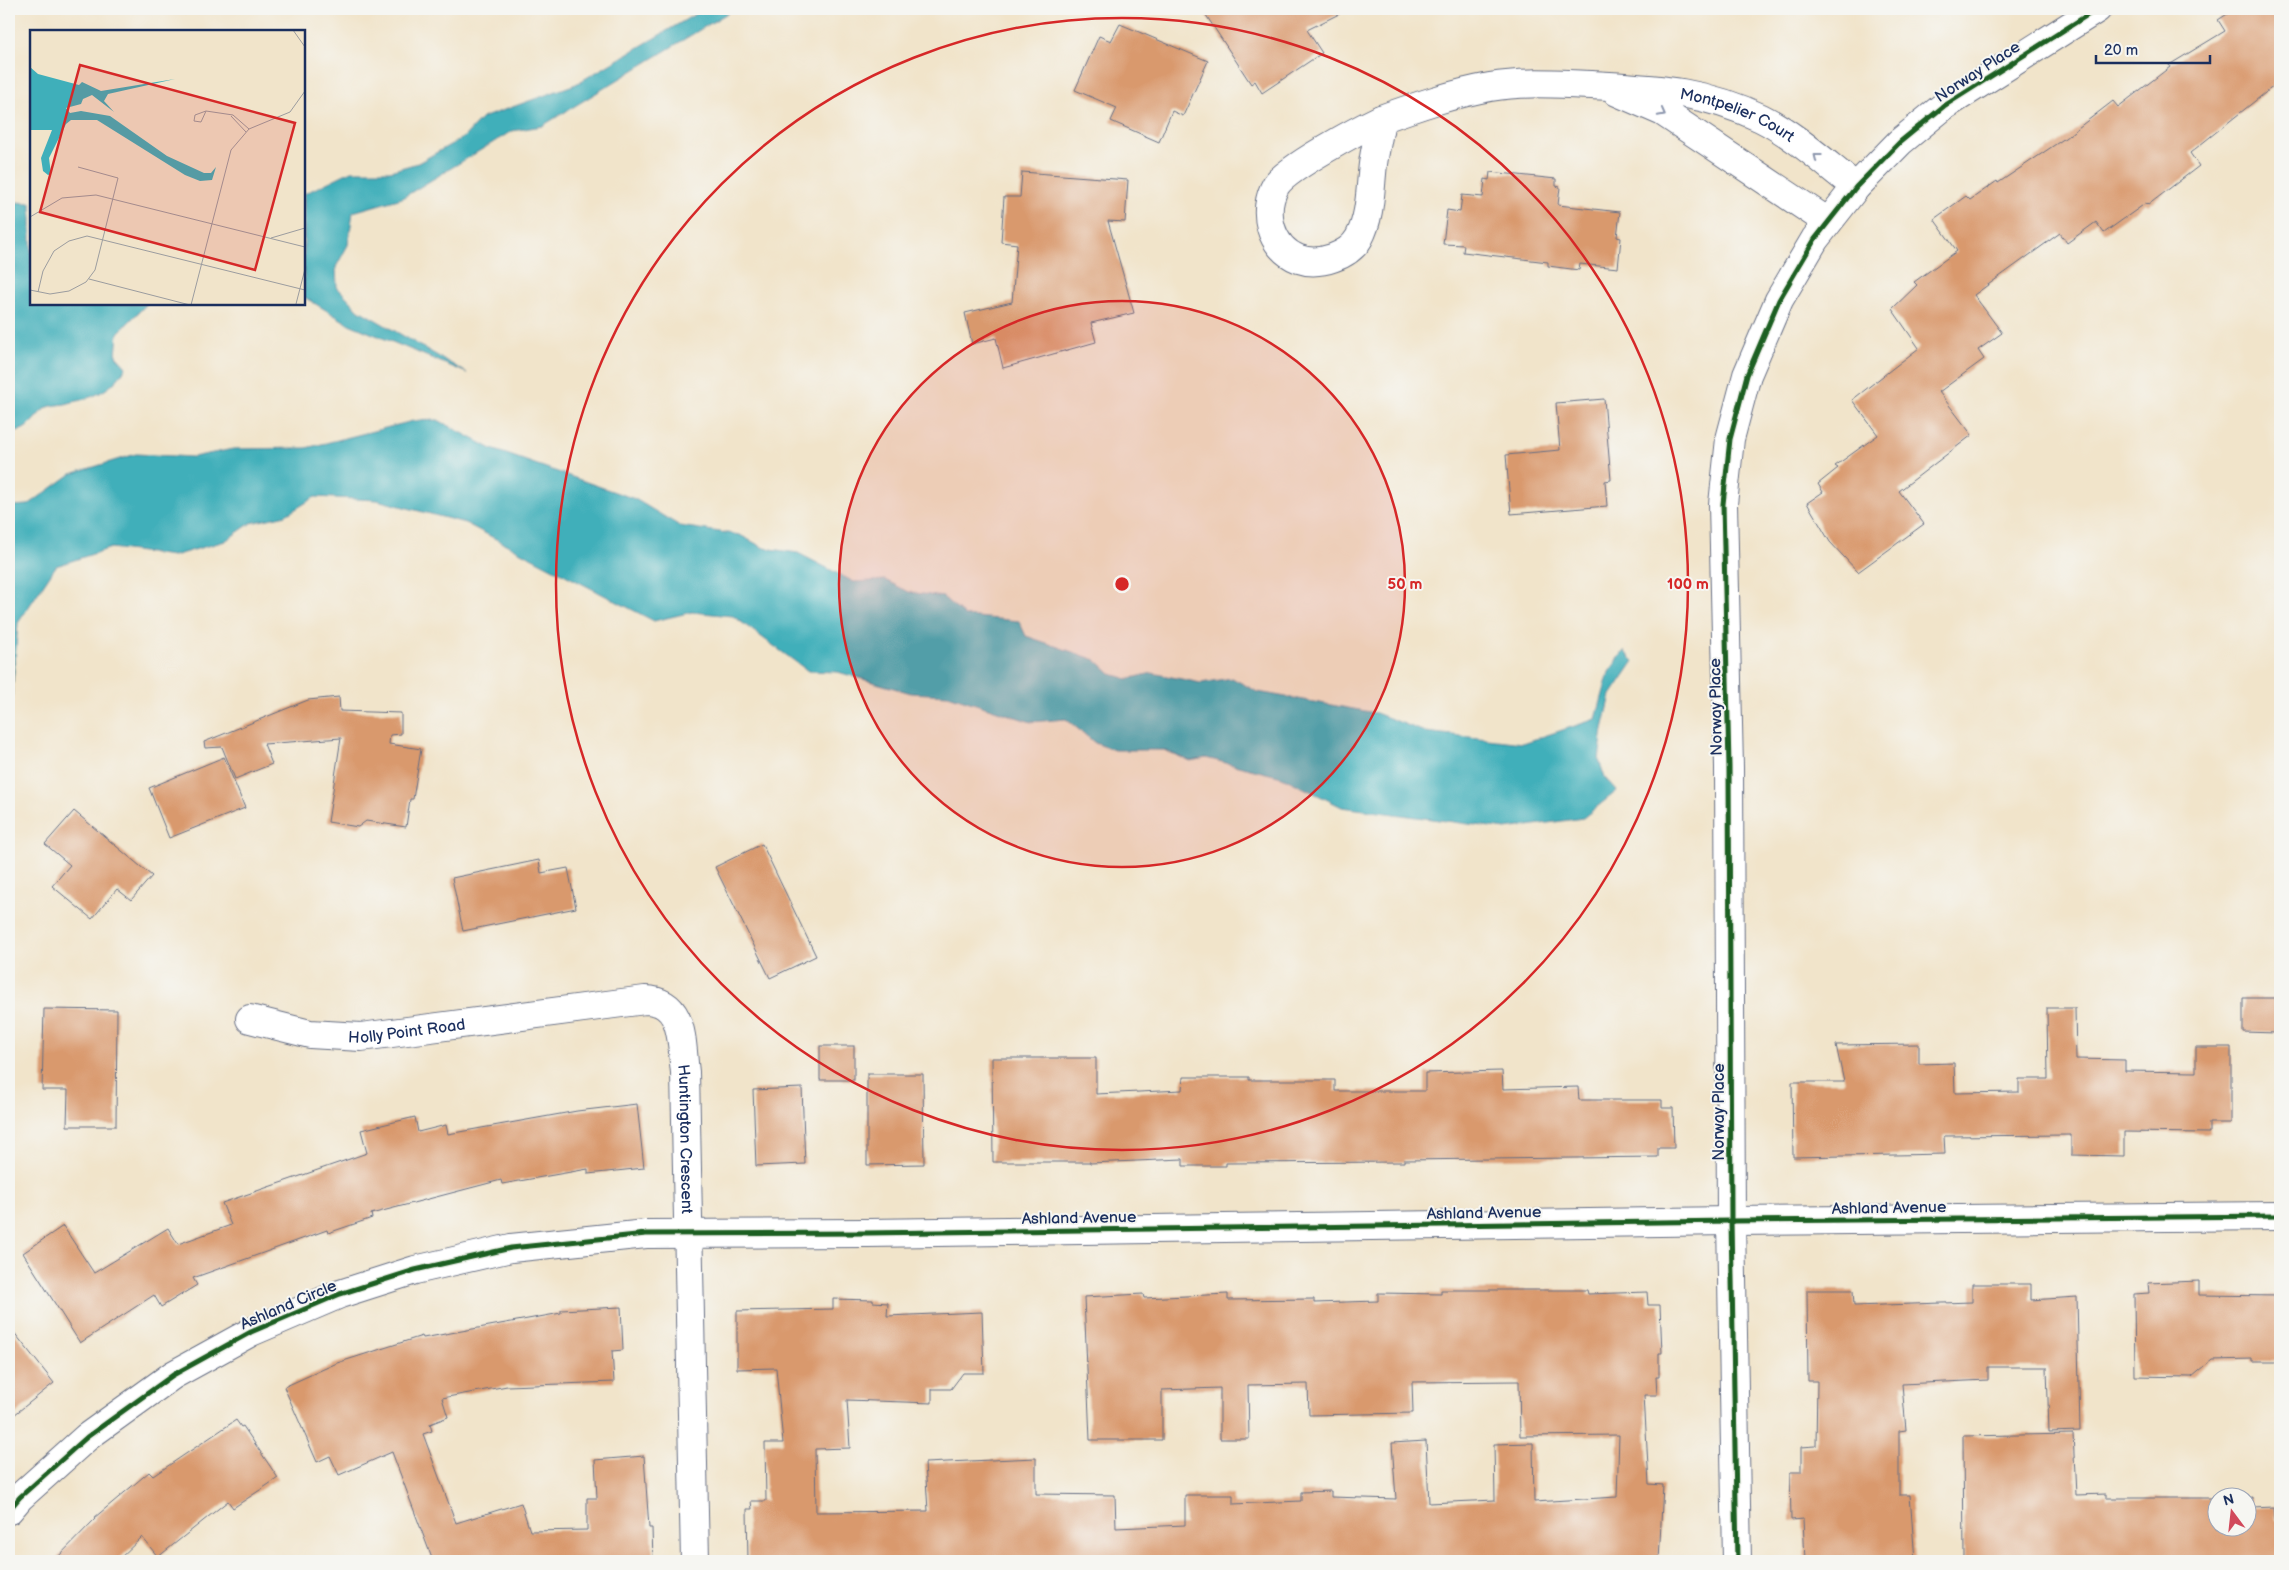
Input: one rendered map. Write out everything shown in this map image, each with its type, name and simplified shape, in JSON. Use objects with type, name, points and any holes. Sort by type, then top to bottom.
[{"type":"street","name":"Norway Place","points":[[1737,1561],[1731,1221],[1730,767],[1723,504],[1730,439],[1747,375],[1778,300],[1815,239],[1856,187],[1900,142],[1944,106],[2097,9]]},
{"type":"street","name":"Montpelier Court","points":[[1381,119],[1367,220],[1358,240],[1342,254],[1321,261],[1299,259],[1281,247],[1272,234],[1268,209],[1276,185],[1288,174],[1351,134],[1381,119],[1431,100],[1491,87],[1541,83],[1661,88],[1718,100],[1763,119],[1795,140],[1856,187]]},
{"type":"street","name":"Montpelier Court","points":[[1602,86],[1663,112],[1828,222]]},
{"type":"street","name":"Huntington Crescent","points":[[564,1011],[657,1000],[671,1009],[678,1020],[685,1072],[695,1561]]},
{"type":"street","name":"Holly Point Road","points":[[250,1019],[310,1034],[361,1036],[564,1011]]},
{"type":"street","name":"Ashland Avenue","points":[[689,1233],[868,1233],[1731,1221],[2280,1216]]},
{"type":"street","name":"Ashland Circle","points":[[9,1510],[20,1497],[86,1437],[173,1375],[251,1332],[340,1294],[415,1270],[510,1248],[646,1234],[689,1233]]},
{"type":"water","points":[[704,9],[734,9],[542,126],[512,131],[402,198],[353,212],[348,245],[336,267],[337,287],[359,310],[467,373],[349,324],[305,298],[305,194],[351,171],[390,171],[418,163],[464,137],[482,118],[576,84]]},
{"type":"water","points":[[9,199],[14,202],[30,203],[30,305],[146,305],[118,333],[116,356],[126,367],[108,388],[75,402],[46,408],[26,428],[16,431],[9,430]]},
{"type":"water","points":[[438,420],[492,449],[635,499],[680,526],[740,535],[764,548],[798,553],[854,582],[885,580],[909,592],[943,597],[965,616],[1019,621],[1026,636],[1096,660],[1111,674],[1128,679],[1152,673],[1201,683],[1232,678],[1258,692],[1376,713],[1425,732],[1523,743],[1596,719],[1609,672],[1624,651],[1634,661],[1611,695],[1603,729],[1599,760],[1605,778],[1617,791],[1583,818],[1506,829],[1342,807],[1282,777],[1206,758],[1190,761],[1164,750],[1114,750],[1095,743],[1066,719],[1031,722],[948,695],[911,693],[838,672],[808,671],[733,616],[692,612],[654,621],[465,523],[377,500],[315,497],[286,515],[251,523],[225,541],[173,556],[111,548],[56,566],[18,623],[9,732],[9,505],[28,505],[71,474],[136,454],[193,457],[233,449],[306,448],[413,421]]},
{"type":"building","points":[[1202,9],[1349,9],[1307,30],[1322,53],[1262,93],[1255,81],[1251,84]]},
{"type":"building","points":[[2235,9],[2280,9],[2280,81],[2190,153],[2199,166],[2148,205],[2146,203],[2104,233],[2096,222],[2067,243],[2060,233],[1974,295],[2002,333],[1978,350],[1984,359],[1939,392],[1972,435],[1899,491],[1924,524],[1858,572],[1830,542],[1807,503],[1823,492],[1818,484],[1838,468],[1835,466],[1878,435],[1852,400],[1919,348],[1892,309],[1917,285],[1914,282],[1957,251],[1934,219],[1966,196],[1970,200],[1997,181],[1998,183],[2065,138],[2113,101],[2118,107],[2170,67],[2169,65],[2225,31],[2218,20]]},
{"type":"building","points":[[1120,24],[1208,61],[1183,116],[1172,111],[1159,142],[1111,121],[1117,108],[1075,90],[1099,36],[1111,41]]},
{"type":"building","points":[[1022,172],[1128,180],[1125,222],[1108,221],[1134,313],[1091,323],[1096,342],[1003,368],[996,338],[972,344],[965,313],[1012,302],[1017,244],[1001,242],[1004,197],[1020,197]]},
{"type":"building","points":[[1490,172],[1556,179],[1556,186],[1560,187],[1558,205],[1620,212],[1617,237],[1621,238],[1618,268],[1580,264],[1579,270],[1548,266],[1548,262],[1463,252],[1464,245],[1443,244],[1447,210],[1460,212],[1462,195],[1483,197],[1485,179],[1489,180]]},
{"type":"building","points":[[1604,399],[1611,480],[1605,481],[1607,506],[1511,514],[1506,455],[1560,450],[1556,403]]},
{"type":"building","points":[[339,697],[340,711],[401,713],[401,734],[390,735],[389,744],[421,749],[413,799],[410,799],[406,827],[366,821],[358,827],[328,822],[341,738],[264,744],[272,764],[235,779],[222,747],[205,748],[204,742],[308,700]]},
{"type":"building","points":[[224,757],[245,808],[169,838],[149,788]]},
{"type":"building","points":[[74,811],[152,876],[131,900],[117,889],[92,919],[52,886],[70,865],[45,844]]},
{"type":"building","points":[[762,844],[816,956],[770,978],[715,867]]},
{"type":"building","points":[[539,860],[541,873],[568,868],[576,908],[463,931],[452,878]]},
{"type":"building","points":[[2243,998],[2278,998],[2277,1033],[2243,1032]]},
{"type":"building","points":[[2047,1008],[2075,1008],[2076,1059],[2125,1060],[2125,1071],[2196,1072],[2196,1047],[2231,1047],[2231,1123],[2209,1123],[2209,1133],[2124,1132],[2124,1156],[2071,1155],[2071,1135],[1944,1136],[1945,1154],[1793,1157],[1792,1082],[1844,1082],[1836,1045],[1919,1044],[1919,1064],[1954,1063],[1955,1093],[2019,1092],[2019,1079],[2048,1079]]},
{"type":"building","points":[[44,1009],[117,1010],[116,1126],[67,1126],[68,1090],[42,1090]]},
{"type":"building","points":[[820,1046],[854,1046],[854,1080],[820,1080]]},
{"type":"building","points":[[992,1058],[1096,1058],[1096,1094],[1182,1090],[1183,1077],[1249,1077],[1249,1080],[1335,1080],[1335,1091],[1425,1091],[1425,1073],[1502,1071],[1503,1089],[1578,1087],[1579,1100],[1662,1100],[1662,1108],[1673,1108],[1674,1148],[1658,1148],[1658,1157],[1226,1163],[1226,1166],[1183,1166],[1183,1159],[1090,1163],[993,1162]]},
{"type":"building","points":[[867,1074],[923,1074],[924,1164],[867,1165]]},
{"type":"building","points":[[802,1088],[805,1164],[756,1166],[753,1090]]},
{"type":"building","points":[[637,1104],[644,1168],[588,1174],[588,1169],[502,1184],[501,1180],[371,1214],[372,1218],[328,1233],[327,1230],[193,1278],[197,1285],[161,1307],[154,1295],[80,1343],[23,1253],[63,1226],[94,1273],[168,1228],[178,1244],[231,1225],[222,1203],[367,1153],[361,1130],[415,1117],[418,1132],[446,1125],[448,1134],[577,1111]]},
{"type":"building","points":[[2199,1281],[2199,1295],[2280,1296],[2280,1362],[2252,1362],[2252,1359],[2212,1360],[2192,1377],[2135,1376],[2134,1294],[2149,1293],[2148,1283]]},
{"type":"building","points":[[1972,1284],[2031,1284],[2031,1300],[2077,1297],[2080,1431],[2049,1432],[2047,1367],[1988,1367],[1988,1380],[1902,1384],[1906,1430],[1899,1431],[1899,1495],[1910,1495],[1915,1561],[1805,1561],[1803,1519],[1791,1520],[1790,1472],[1801,1472],[1801,1447],[1816,1446],[1817,1381],[1808,1381],[1807,1290],[1853,1290],[1854,1306],[1972,1302]]},
{"type":"building","points":[[1441,1290],[1587,1290],[1588,1294],[1647,1292],[1648,1305],[1660,1305],[1662,1353],[1659,1353],[1659,1377],[1656,1377],[1657,1395],[1644,1395],[1649,1484],[1663,1485],[1659,1561],[748,1561],[747,1509],[752,1509],[751,1501],[766,1501],[765,1443],[783,1443],[776,1368],[737,1369],[737,1311],[833,1309],[833,1299],[873,1300],[873,1302],[888,1303],[887,1316],[982,1312],[984,1373],[963,1373],[951,1389],[932,1389],[932,1403],[847,1400],[850,1448],[815,1449],[816,1512],[928,1511],[925,1463],[1036,1458],[1036,1494],[1115,1495],[1116,1528],[1185,1525],[1185,1495],[1233,1495],[1233,1504],[1301,1501],[1301,1492],[1331,1491],[1331,1497],[1396,1499],[1392,1443],[1426,1441],[1429,1503],[1495,1500],[1494,1444],[1533,1443],[1534,1502],[1617,1497],[1619,1435],[1520,1436],[1519,1381],[1412,1382],[1413,1413],[1309,1415],[1308,1384],[1248,1385],[1249,1439],[1220,1439],[1220,1388],[1162,1390],[1162,1440],[1090,1440],[1084,1297],[1143,1294],[1144,1298],[1228,1294],[1228,1300],[1314,1299],[1314,1303],[1378,1301],[1378,1293],[1441,1294]]},
{"type":"building","points":[[621,1307],[623,1350],[612,1351],[614,1382],[507,1386],[442,1398],[448,1417],[430,1424],[432,1431],[423,1434],[456,1523],[521,1503],[530,1531],[587,1530],[587,1498],[597,1498],[595,1460],[644,1456],[649,1528],[652,1528],[653,1561],[433,1561],[392,1452],[339,1475],[330,1456],[317,1462],[284,1387],[337,1363],[422,1336],[423,1338],[561,1313],[561,1310]]},
{"type":"building","points":[[9,1326],[54,1383],[9,1419]]},
{"type":"building","points":[[236,1420],[241,1427],[243,1426],[278,1478],[233,1508],[228,1501],[158,1557],[142,1537],[117,1561],[54,1561],[94,1518],[149,1472],[153,1476]]},
{"type":"building","points":[[2073,1434],[2076,1495],[2106,1494],[2106,1498],[2206,1498],[2206,1538],[2256,1538],[2256,1508],[2274,1507],[2275,1520],[2280,1520],[2280,1561],[1964,1561],[1963,1436]]},
{"type":"cycle path","points":[[1737,1561],[1731,1221],[1729,767],[1723,504],[1730,439],[1747,375],[1779,300],[1815,239],[1856,187],[1900,142],[1944,106],[2097,9]]},
{"type":"cycle path","points":[[9,1510],[20,1497],[87,1437],[173,1375],[251,1332],[340,1294],[415,1270],[511,1248],[646,1234],[2280,1216]]}]
